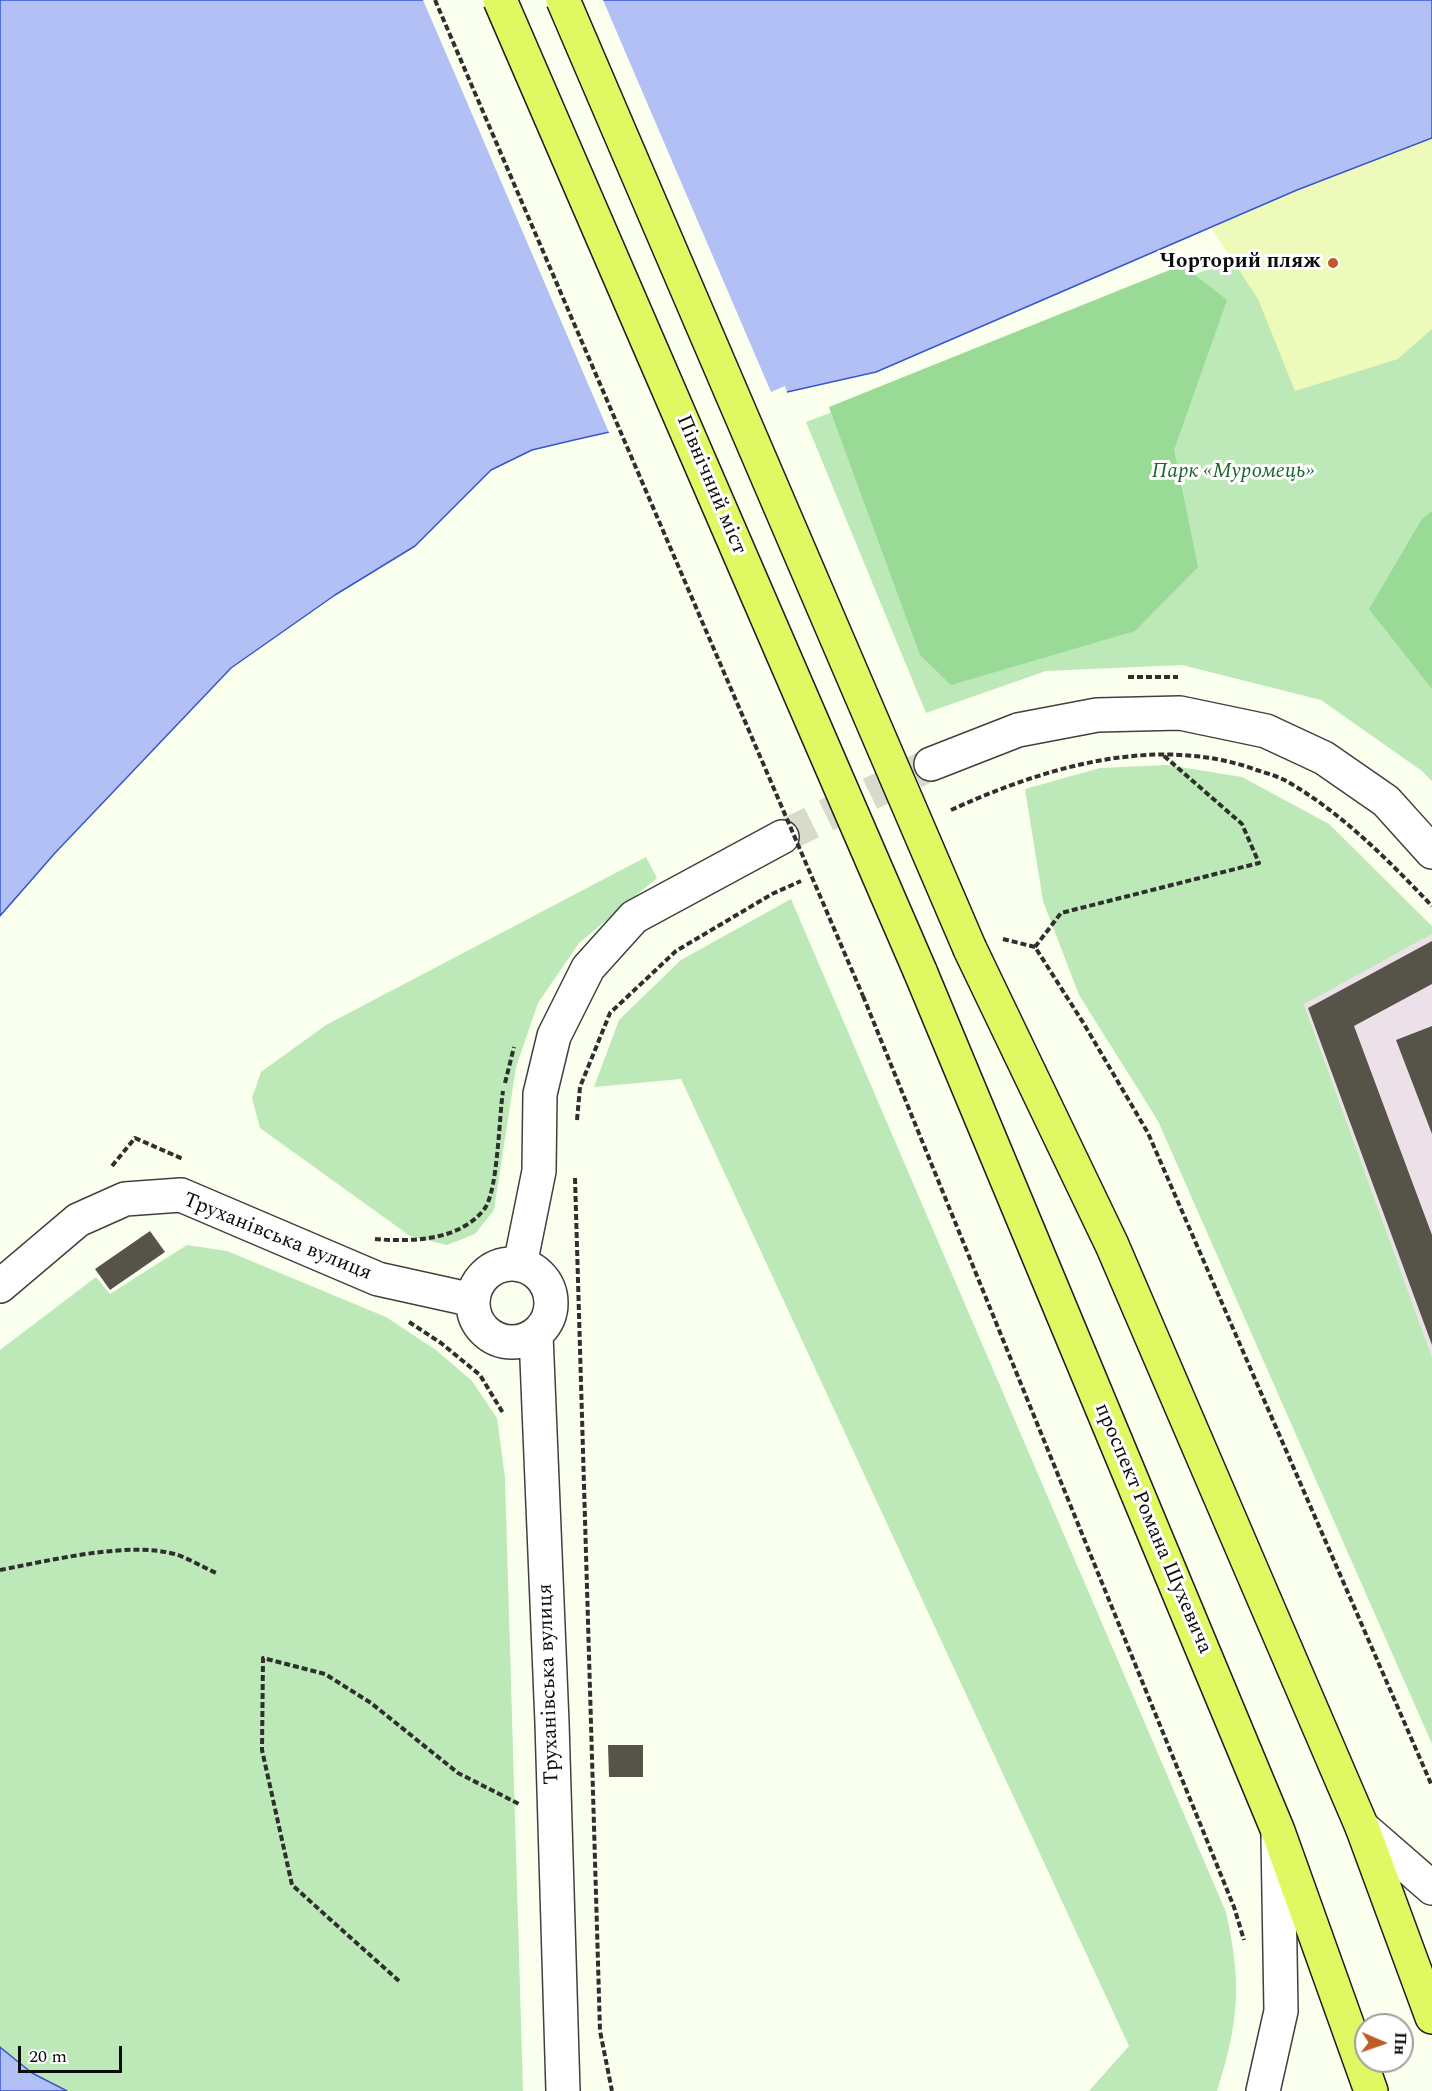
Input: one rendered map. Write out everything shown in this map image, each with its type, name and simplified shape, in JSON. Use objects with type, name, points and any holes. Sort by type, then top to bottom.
[{"type":"main road","name":"Північний міст","points":[[500,0],[920,971]]},
{"type":"main road","points":[[562,0],[983,943],[1362,1827],[1432,2017]]},
{"type":"main road","name":"проспект Романа Шухевича","points":[[920,971],[1278,1831],[1371,2091]]},
{"type":"street","points":[[931,764],[1018,730],[1098,715],[1180,713],[1266,731],[1324,758],[1386,801],[1432,852]]},
{"type":"street","points":[[520,1265],[539,1171],[540,1094],[554,1036],[588,968],[634,918],[782,837]]},
{"type":"street","name":"Труханівська вулиця","points":[[0,1286],[78,1220],[125,1199],[182,1196],[378,1279],[473,1300]]},
{"type":"street","points":[[510,1264],[520,1265],[540,1275],[551,1295],[550,1317],[536,1335],[515,1343],[493,1338],[478,1322],[473,1300],[481,1279],[489,1272],[510,1264]]},
{"type":"street","name":"Труханівська вулиця","points":[[536,1335],[552,1723],[563,2091]]},
{"type":"street","points":[[1362,1827],[1432,1888]]},
{"type":"street","points":[[1263,2091],[1281,2011],[1278,1831]]},
{"type":"street","name":"Труханівська вулиця","points":[[561,2033],[575,2091]]},
{"type":"path","points":[[435,0],[863,996],[1234,1907],[1245,1945]]},
{"type":"path","points":[[1035,947],[1061,913],[1259,863],[1242,824],[1162,754]]},
{"type":"path","points":[[951,810],[998,789],[1094,762],[1138,755],[1162,754],[1185,754],[1235,762],[1286,781],[1343,820],[1432,906]]},
{"type":"path","points":[[577,1125],[580,1087],[610,1012],[676,951],[772,894],[801,881]]},
{"type":"path","points":[[983,943],[1035,947]]},
{"type":"path","points":[[1035,947],[1084,1024],[1148,1133],[1432,1786]]},
{"type":"path","points":[[372,1238],[401,1241],[436,1237],[464,1227],[486,1207],[496,1169],[500,1113],[508,1062],[516,1042]]},
{"type":"path","points":[[107,1172],[135,1138],[189,1162]]},
{"type":"path","points":[[575,1176],[600,2031],[612,2091]]},
{"type":"path","points":[[407,1321],[441,1343],[480,1375],[504,1415]]},
{"type":"path","points":[[0,1570],[81,1554],[143,1551],[177,1555],[216,1573]]},
{"type":"path","points":[[399,1981],[292,1885],[262,1750],[263,1658],[325,1674],[371,1703],[458,1773],[522,1805]]},
{"type":"path","points":[[521,1794],[522,1817]]},
{"type":"shaded area","points":[[1182,265],[1227,300],[1174,450],[1198,567],[1135,631],[951,685],[920,655],[829,407]]},
{"type":"shaded area","points":[[1432,511],[1432,689],[1369,609],[1422,519]]},
{"type":"shaded area","points":[[1432,934],[1432,1357],[1304,1003]]},
{"type":"green space","name":"Парк «Муромець»","points":[[1432,184],[1432,781],[1422,771],[1321,700],[1182,665],[1046,671],[926,713],[806,422]]},
{"type":"green space","points":[[1167,765],[1242,777],[1329,824],[1432,926],[1432,934],[1304,1004],[1432,1357],[1432,1744],[1158,1121],[1079,995],[1043,901],[1025,789],[1100,768]]},
{"type":"green space","points":[[646,857],[657,878],[579,943],[538,1003],[516,1067],[494,1210],[475,1234],[447,1245],[410,1236],[260,1128],[252,1098],[261,1072],[326,1025]]},
{"type":"green space","points":[[791,899],[1226,1912],[1234,1961],[1236,2003],[1230,2044],[1217,2091],[1089,2091],[1129,2046],[681,1079],[594,1087],[619,1020],[681,960]]},
{"type":"green space","points":[[187,1245],[227,1251],[386,1317],[436,1350],[472,1381],[497,1418],[505,1478],[523,2091],[0,2091],[0,1350],[96,1277],[110,1294]]},
{"type":"sand","name":"Чорторий пляж","points":[[1432,138],[1432,329],[1398,359],[1295,391],[1258,299],[1211,228],[1297,190]]},
{"type":"water","points":[[0,0],[1432,0],[1432,138],[1297,190],[876,372],[532,450],[491,470],[415,546],[335,595],[231,668],[55,853],[0,916]]},
{"type":"water","points":[[0,2047],[32,2073],[67,2091],[0,2091]]},
{"type":"pier","points":[[423,0],[603,0],[771,392],[785,386],[788,395],[610,435]]},
{"type":"building","points":[[1432,941],[1432,984],[1354,1026],[1432,1235],[1432,1345],[1308,1008]]},
{"type":"building","points":[[1432,1026],[1432,1134],[1396,1040]]},
{"type":"building","points":[[150,1231],[165,1252],[110,1290],[95,1269]]},
{"type":"building","points":[[608,1745],[643,1745],[643,1777],[609,1777]]},
{"type":"tunnel","points":[[782,837],[931,764]]},
{"type":"place","name":"Чорторий пляж","points":[[1333,263]]}]
